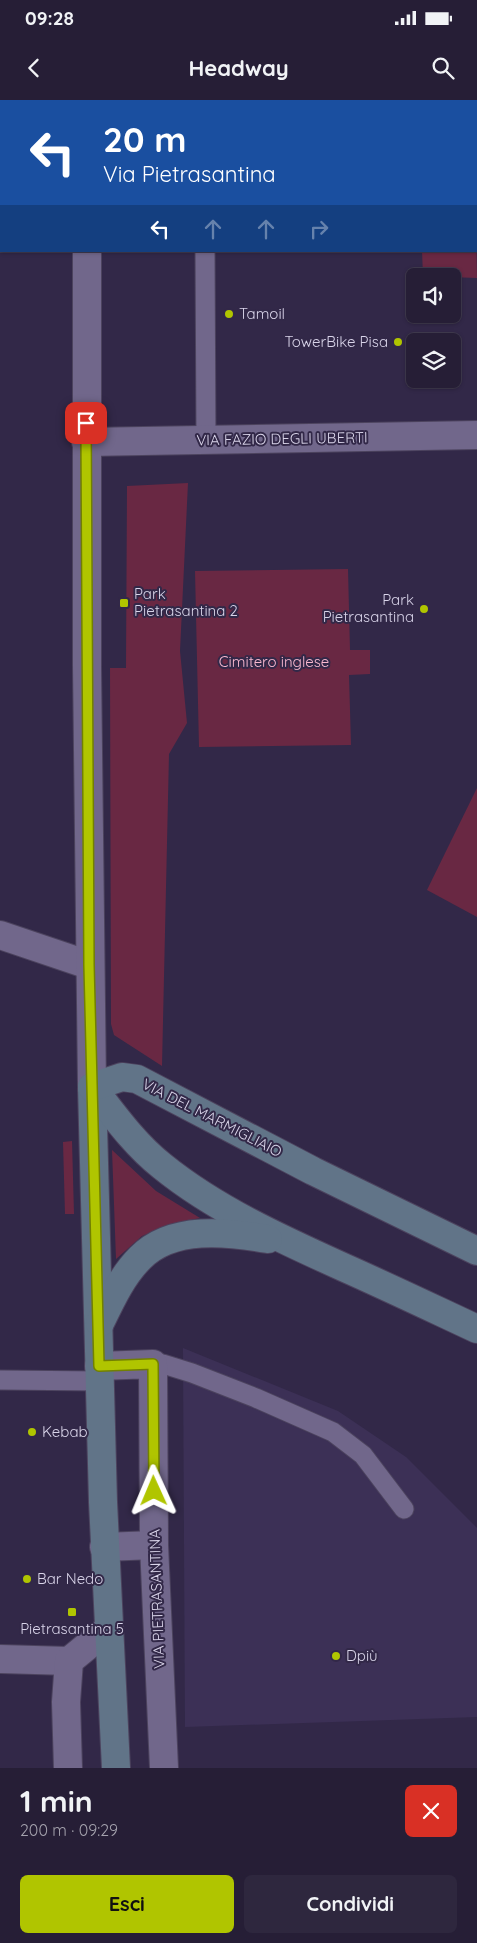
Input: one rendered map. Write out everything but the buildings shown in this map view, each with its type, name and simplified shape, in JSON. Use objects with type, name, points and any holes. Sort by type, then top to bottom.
[{"type":"main road","name":"VIA DEL MARMIGLIAIO","points":[[92,1087],[122,1077],[136,1079],[313,1171],[477,1252]]},
{"type":"main road","points":[[92,1087],[146,1152],[193,1188],[237,1215],[290,1242],[477,1329]]},
{"type":"main road","points":[[92,1087],[104,1547],[116,1768]]},
{"type":"main road","points":[[98,1327],[116,1291],[140,1257],[151,1249],[171,1240],[190,1235],[210,1233],[238,1234],[290,1242]]},
{"type":"street","points":[[87,252],[86,442],[89,965],[92,1087]]},
{"type":"street","name":"VIA FAZIO DEGLI UBERTI","points":[[86,442],[477,435]]},
{"type":"street","points":[[0,935],[89,965]]},
{"type":"street","points":[[99,1373],[153,1364]]},
{"type":"street","name":"VIA PIETRASANTINA","points":[[153,1364],[154,1545],[164,1768]]},
{"type":"street","points":[[104,1547],[154,1545]]},
{"type":"street","points":[[0,1659],[69,1660],[108,1629]]},
{"type":"street","points":[[68,1768],[66,1702],[69,1660]]},
{"type":"lane","points":[[205,252],[206,440]]},
{"type":"lane","points":[[153,1364],[163,1364],[192,1373],[256,1398],[333,1432],[363,1455],[404,1509]]},
{"type":"lane","points":[[0,1380],[99,1373]]},
{"type":"shaded area","points":[[183,1348],[338,1411],[406,1457],[477,1528],[477,1717],[185,1727]]},
{"type":"green space","points":[[422,252],[477,252],[477,278],[461,277],[461,268],[423,268]]},
{"type":"green space","points":[[188,483],[180,651],[187,723],[169,754],[162,1066],[114,1035],[111,1024],[110,668],[126,668],[127,486]]},
{"type":"green space","name":"Cimitero inglese","points":[[348,569],[350,650],[370,650],[370,674],[349,675],[351,745],[199,747],[195,571]]},
{"type":"green space","points":[[477,788],[477,917],[427,890]]},
{"type":"green space","points":[[72,1141],[74,1214],[65,1214],[63,1142]]},
{"type":"green space","points":[[112,1150],[156,1191],[200,1218],[172,1224],[142,1236],[116,1259]]},
{"type":"place","name":"Tamoil","points":[[229,314]]},
{"type":"place","name":"TowerBike Pisa","points":[[398,342]]},
{"type":"place","name":"Park Pietrasantina 2","points":[[124,603]]},
{"type":"place","name":"Park Pietrasantina","points":[[424,609]]},
{"type":"place","name":"Kebab","points":[[32,1432]]},
{"type":"place","name":"Bar Nedo","points":[[27,1579]]},
{"type":"place","name":"Pietrasantina 5","points":[[72,1612]]},
{"type":"place","name":"Dpiù","points":[[336,1656]]},
{"type":"route","points":[[86,423],[89,965],[99,1366],[153,1364],[154,1491]]}]
